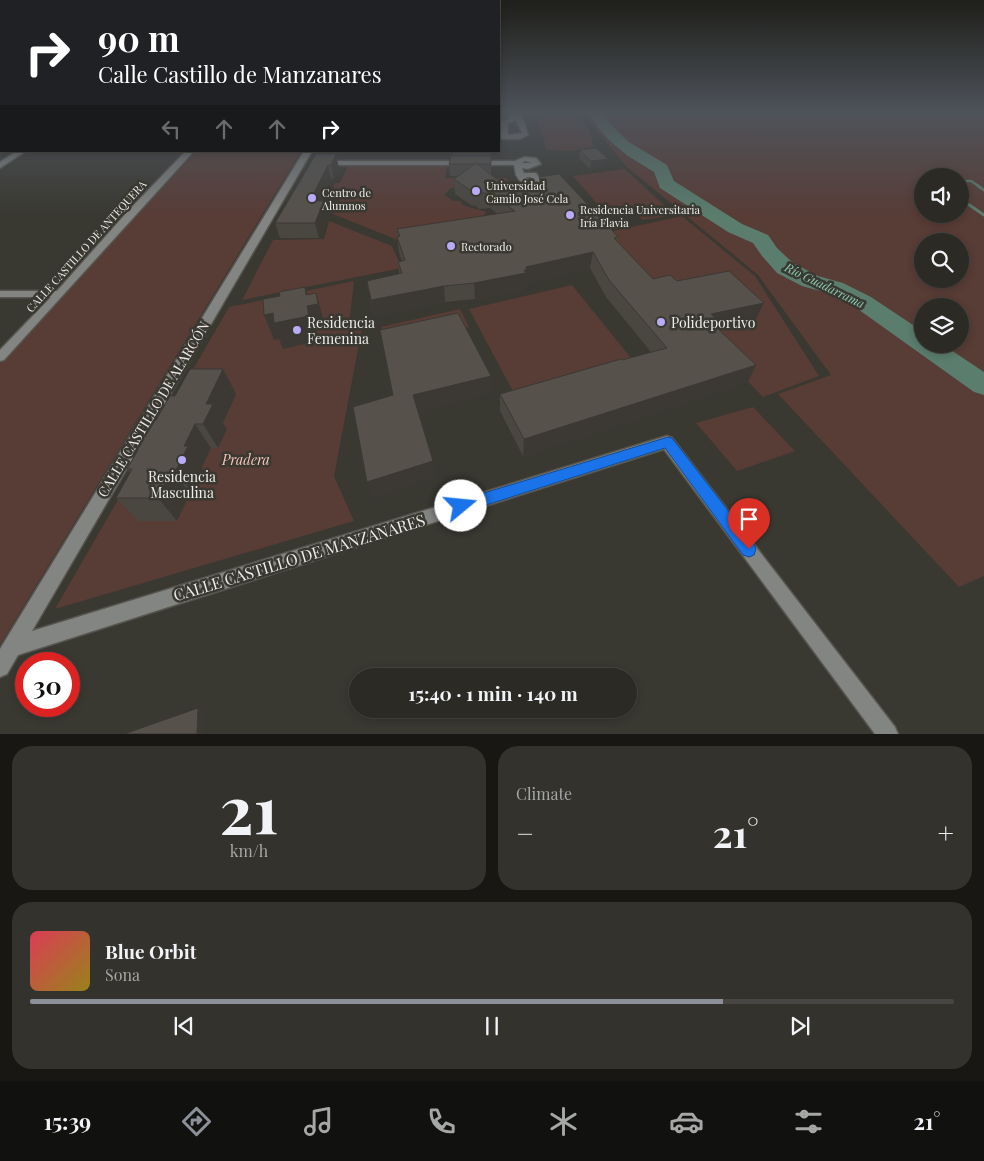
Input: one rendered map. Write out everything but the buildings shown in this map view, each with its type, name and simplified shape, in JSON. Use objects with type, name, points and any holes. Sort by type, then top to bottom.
[{"type":"street","points":[[0,166],[21,152]]},
{"type":"street","name":"CALLE CASTILLO DE ANTEQUERA","points":[[0,356],[60,294],[132,212],[189,152]]},
{"type":"street","name":"CALLE CASTILLO DE ALARCÓN","points":[[0,667],[307,152]]},
{"type":"street","points":[[300,164],[322,157],[390,157]]},
{"type":"street","points":[[322,157],[517,163],[520,175],[529,188]]},
{"type":"street","points":[[520,175],[533,175],[540,185]]},
{"type":"street","points":[[0,294],[60,294]]},
{"type":"street","name":"CALLE CASTILLO DE MANZANARES","points":[[12,647],[668,442],[888,734]]},
{"type":"green space","points":[[546,147],[592,147],[572,151],[547,150]]},
{"type":"green space","points":[[611,147],[984,147],[984,576],[959,587],[778,394],[831,375],[758,275],[627,167]]},
{"type":"green space","points":[[196,152],[300,152],[0,645],[0,362]]},
{"type":"green space","points":[[348,166],[447,166],[445,178],[506,178],[518,190],[451,188],[444,195],[454,201],[461,201],[462,205],[486,212],[483,217],[400,241],[333,214],[341,198],[329,198],[335,183],[340,183]]},
{"type":"green space","points":[[625,169],[666,207],[608,216],[573,176]]},
{"type":"green space","points":[[672,207],[680,214],[643,220],[636,213]]},
{"type":"green space","points":[[682,216],[755,276],[819,376],[763,397],[604,233]]},
{"type":"green space","points":[[329,221],[392,246],[402,268],[242,300],[273,240],[324,239]]},
{"type":"green space","name":"Pradera","points":[[354,281],[349,325],[363,323],[334,476],[354,521],[55,609],[229,307]]},
{"type":"green space","points":[[572,285],[635,363],[516,397],[469,309]]},
{"type":"green space","points":[[460,309],[469,327],[387,345],[381,327]]},
{"type":"green space","points":[[753,407],[795,451],[737,471],[696,423]]},
{"type":"waterway","name":"Río Guadarrama","points":[[626,147],[661,169],[666,184],[735,228],[761,239],[769,252],[785,268],[810,281],[835,288],[863,302],[914,337]]},
{"type":"waterway","points":[[969,181],[980,187]]},
{"type":"waterway","points":[[978,186],[984,190]]},
{"type":"waterway","points":[[969,205],[984,215]]},
{"type":"waterway","name":"Río Guadarrama","points":[[938,353],[984,385]]},
{"type":"place","name":"Universidad Camilo José Cela","points":[[476,191]]},
{"type":"place","name":"Centro de Alumnos","points":[[312,198]]},
{"type":"place","name":"Residencia Universitaria Iría Flavia","points":[[570,215]]},
{"type":"place","name":"Rectorado","points":[[451,246]]},
{"type":"place","name":"Polideportivo","points":[[661,322]]},
{"type":"place","name":"Residencia Femenina","points":[[297,330]]},
{"type":"place","name":"Residencia Masculina","points":[[182,460]]},
{"type":"route","points":[[461,506],[668,442],[749,549]]}]
